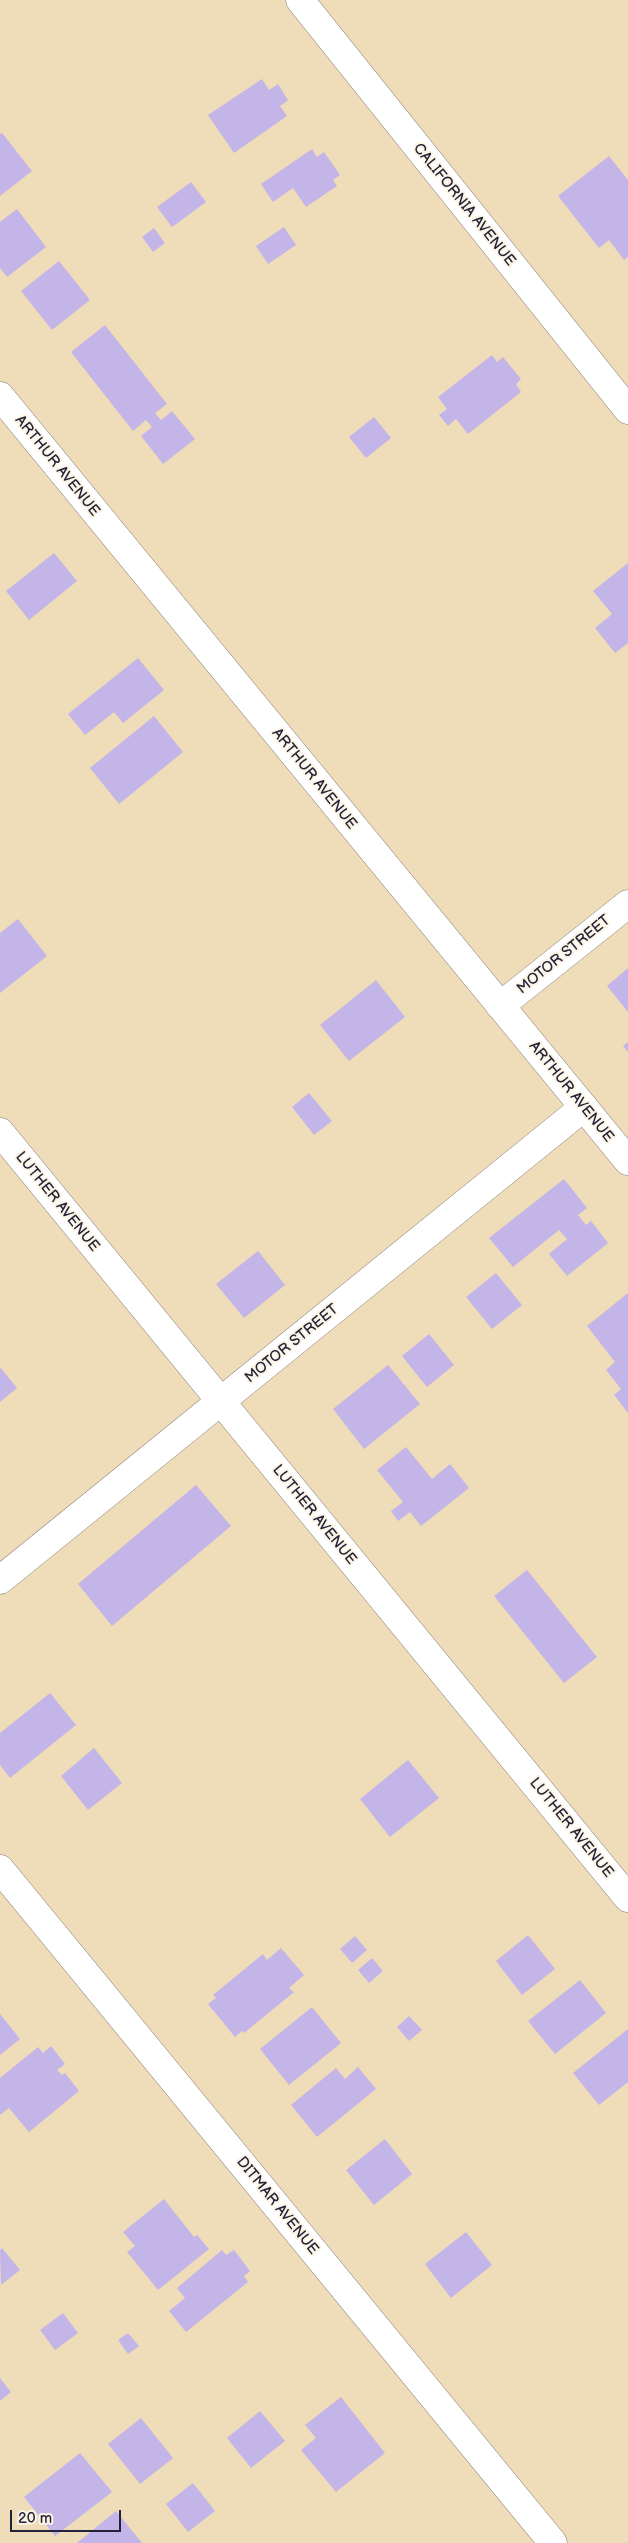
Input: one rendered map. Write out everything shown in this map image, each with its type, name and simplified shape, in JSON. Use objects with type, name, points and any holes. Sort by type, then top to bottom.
[{"type":"street","name":"CALIFORNIA AVENUE","points":[[300,0],[628,410]]},
{"type":"street","name":"ARTHUR AVENUE","points":[[0,396],[628,1162]]},
{"type":"street","name":"MOTOR STREET","points":[[500,1006],[628,904]]},
{"type":"street","name":"MOTOR STREET","points":[[0,1580],[584,1107]]},
{"type":"street","name":"LUTHER AVENUE","points":[[0,1132],[628,1898]]},
{"type":"street","name":"DITMAR AVENUE","points":[[0,1869],[553,2543]]},
{"type":"building","points":[[262,79],[269,90],[278,84],[288,100],[280,106],[287,116],[234,153],[208,115]]},
{"type":"building","points":[[2,133],[32,171],[0,196],[0,134]]},
{"type":"building","points":[[312,149],[317,157],[324,152],[340,175],[333,180],[337,186],[306,207],[293,188],[273,202],[261,184]]},
{"type":"building","points":[[609,156],[628,180],[628,257],[624,260],[609,240],[599,248],[558,196]]},
{"type":"building","points":[[191,182],[206,202],[172,227],[157,207]]},
{"type":"building","points":[[17,209],[46,247],[7,277],[0,268],[0,222]]},
{"type":"building","points":[[284,227],[296,245],[268,264],[256,246]]},
{"type":"building","points":[[154,228],[165,243],[153,252],[142,237]]},
{"type":"building","points":[[59,261],[90,300],[52,330],[21,291]]},
{"type":"building","points":[[105,325],[167,404],[155,413],[161,420],[172,411],[195,439],[163,464],[141,436],[152,427],[146,420],[133,431],[71,352]]},
{"type":"building","points":[[492,355],[497,362],[503,357],[521,379],[516,384],[521,392],[468,434],[456,419],[448,426],[439,415],[447,409],[438,397]]},
{"type":"building","points":[[374,417],[391,438],[366,458],[349,437]]},
{"type":"building","points":[[54,553],[77,581],[29,620],[6,591]]},
{"type":"building","points":[[628,563],[628,643],[615,653],[595,628],[612,614],[593,591]]},
{"type":"building","points":[[138,658],[164,690],[123,723],[114,712],[85,735],[68,714]]},
{"type":"building","points":[[154,716],[183,752],[119,804],[90,768]]},
{"type":"building","points":[[18,919],[47,956],[0,993],[0,933]]},
{"type":"building","points":[[628,968],[628,1012],[607,986]]},
{"type":"building","points":[[376,980],[405,1017],[349,1061],[320,1025]]},
{"type":"building","points":[[628,1042],[628,1052],[623,1046]]},
{"type":"building","points":[[309,1093],[332,1121],[314,1135],[292,1107]]},
{"type":"building","points":[[564,1179],[587,1208],[578,1215],[586,1225],[591,1221],[608,1243],[567,1276],[549,1254],[567,1239],[559,1230],[513,1267],[489,1238]]},
{"type":"building","points":[[258,1251],[285,1285],[244,1318],[216,1284]]},
{"type":"building","points":[[496,1273],[522,1305],[492,1329],[466,1297]]},
{"type":"building","points":[[628,1293],[628,1413],[614,1395],[621,1389],[606,1370],[615,1362],[587,1326]]},
{"type":"building","points":[[429,1334],[454,1365],[427,1387],[402,1356]]},
{"type":"building","points":[[388,1365],[420,1404],[364,1449],[333,1409]]},
{"type":"building","points":[[0,1367],[17,1388],[0,1402]]},
{"type":"building","points":[[406,1447],[432,1479],[450,1464],[469,1488],[421,1526],[410,1512],[398,1521],[391,1511],[403,1502],[377,1470]]},
{"type":"building","points":[[196,1485],[231,1526],[112,1626],[78,1584]]},
{"type":"building","points":[[527,1570],[597,1657],[564,1683],[494,1596]]},
{"type":"building","points":[[50,1693],[76,1725],[10,1778],[0,1765],[0,1733]]},
{"type":"building","points":[[94,1748],[122,1783],[88,1810],[61,1776]]},
{"type":"building","points":[[408,1760],[439,1798],[390,1837],[360,1799]]},
{"type":"building","points":[[528,1935],[555,1969],[522,1995],[496,1961]]},
{"type":"building","points":[[355,1936],[367,1950],[352,1963],[340,1949]]},
{"type":"building","points":[[281,1948],[304,1975],[289,1988],[294,1992],[244,2033],[242,2031],[235,2037],[208,2004],[216,1998],[213,1995],[263,1954],[267,1960]]},
{"type":"building","points":[[372,1958],[383,1971],[369,1983],[358,1970]]},
{"type":"building","points":[[580,1980],[606,2013],[555,2054],[528,2021]]},
{"type":"building","points":[[312,2007],[341,2043],[289,2085],[260,2049]]},
{"type":"building","points":[[0,2014],[20,2039],[0,2055]]},
{"type":"building","points":[[409,2016],[422,2030],[409,2041],[397,2027]]},
{"type":"building","points":[[628,2029],[628,2082],[599,2105],[573,2073]]},
{"type":"building","points":[[51,2046],[65,2064],[57,2070],[62,2075],[65,2073],[79,2091],[29,2132],[9,2108],[0,2115],[0,2078],[38,2047],[43,2053]]},
{"type":"building","points":[[358,2067],[376,2089],[317,2137],[291,2105],[336,2068],[345,2079]]},
{"type":"building","points":[[385,2139],[412,2174],[374,2205],[346,2170]]},
{"type":"building","points":[[164,2199],[194,2237],[197,2235],[209,2249],[158,2290],[127,2252],[135,2246],[123,2232]]},
{"type":"building","points":[[466,2232],[492,2265],[451,2298],[425,2264]]},
{"type":"building","points":[[2,2248],[20,2270],[1,2285],[0,2250]]},
{"type":"building","points":[[222,2250],[226,2255],[234,2250],[250,2271],[244,2276],[248,2282],[186,2332],[169,2311],[185,2298],[177,2288]]},
{"type":"building","points":[[63,2313],[78,2333],[55,2350],[40,2330]]},
{"type":"building","points":[[128,2333],[139,2346],[128,2354],[118,2340]]},
{"type":"building","points":[[0,2378],[11,2392],[0,2401]]},
{"type":"building","points":[[341,2397],[385,2453],[336,2492],[301,2450],[316,2438],[305,2425]]},
{"type":"building","points":[[260,2411],[285,2441],[251,2468],[227,2438]]},
{"type":"building","points":[[141,2418],[173,2458],[140,2484],[108,2444]]},
{"type":"building","points":[[80,2453],[112,2492],[55,2536],[24,2497]]},
{"type":"building","points":[[193,2483],[215,2511],[188,2532],[166,2504]]},
{"type":"building","points":[[116,2511],[142,2543],[77,2543]]}]
